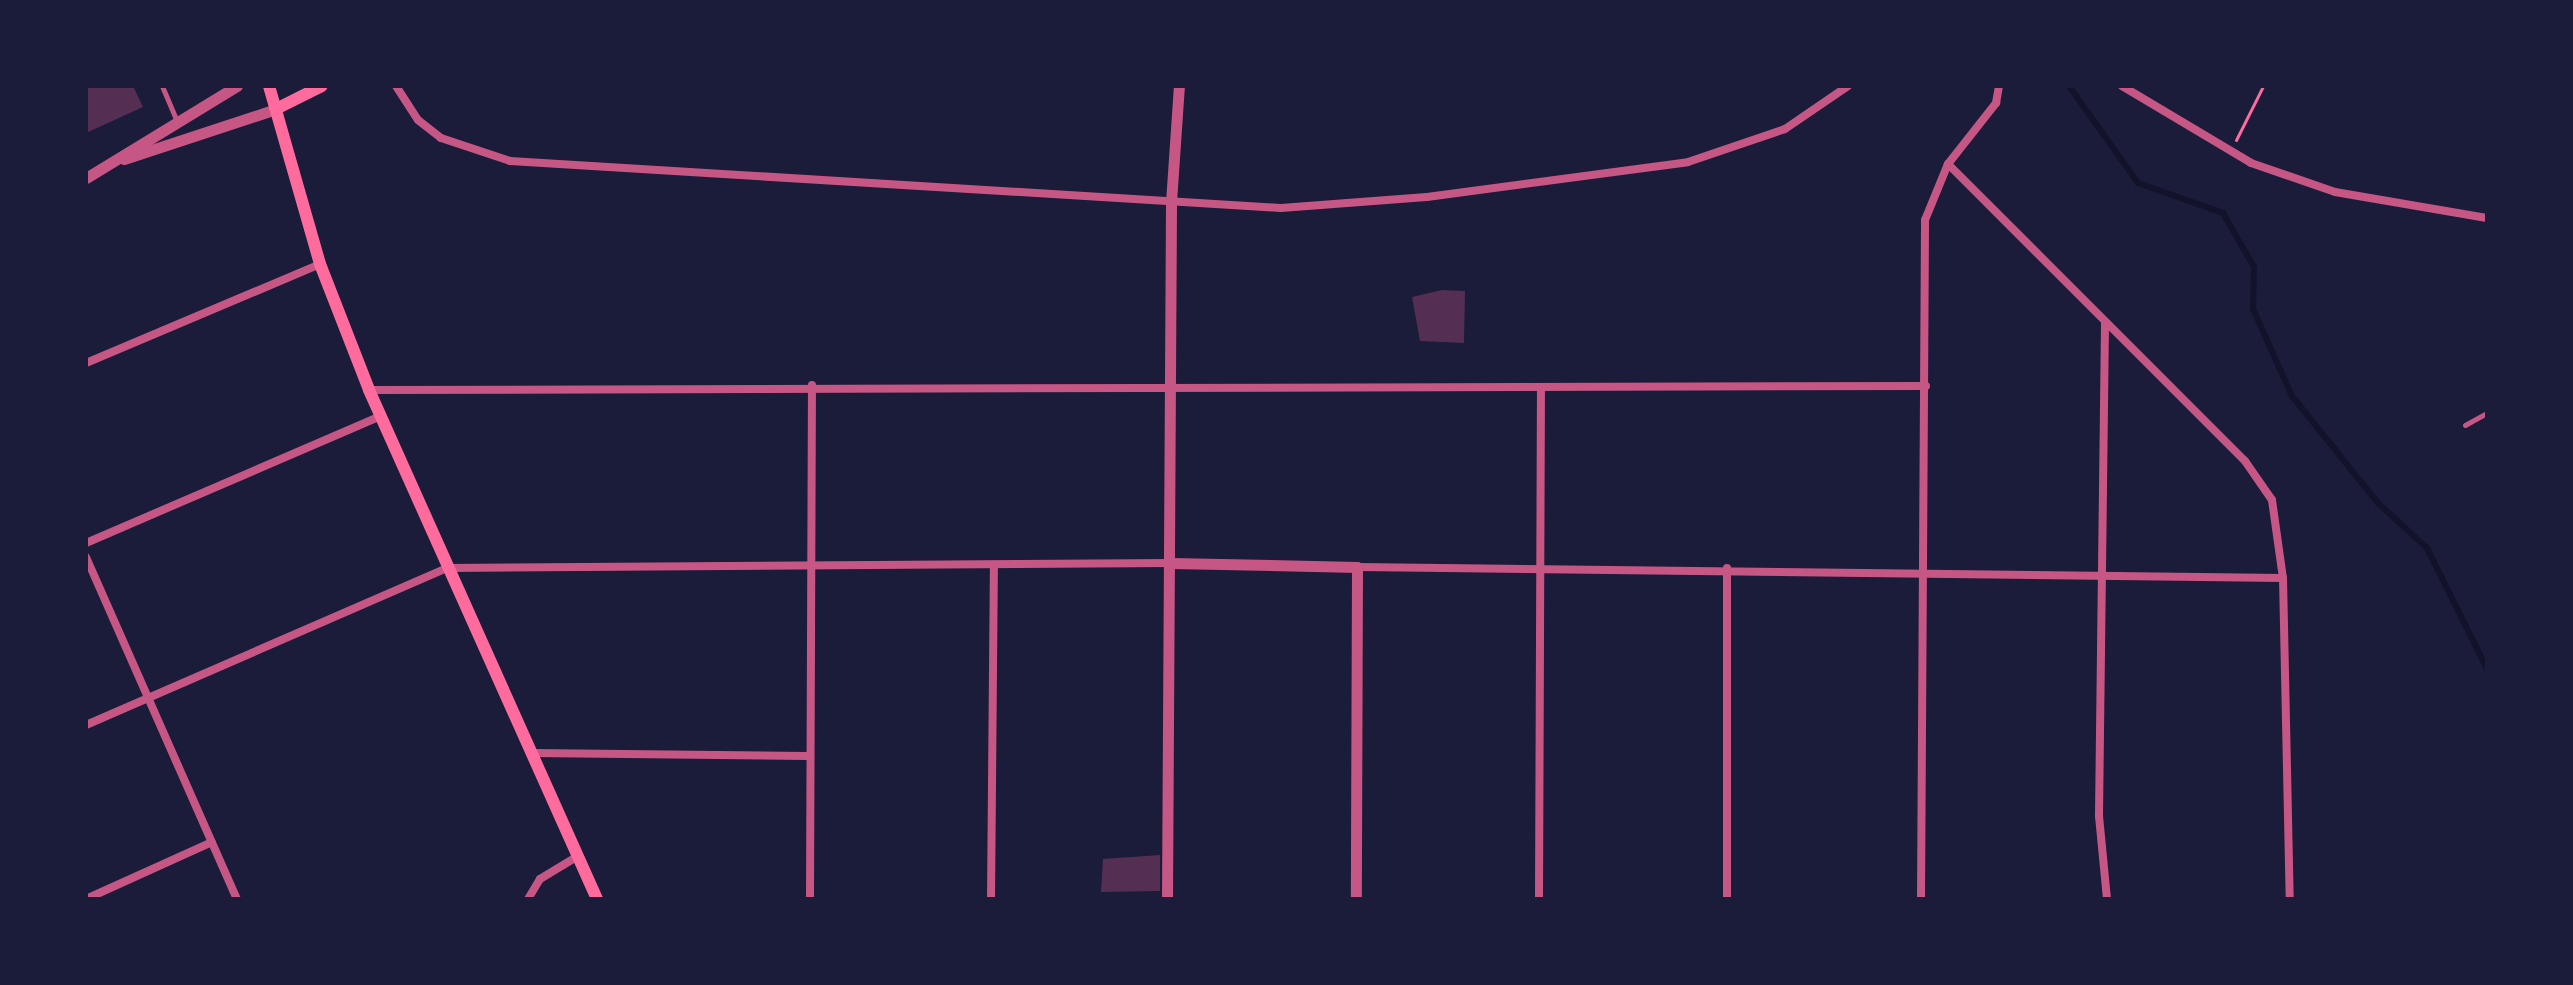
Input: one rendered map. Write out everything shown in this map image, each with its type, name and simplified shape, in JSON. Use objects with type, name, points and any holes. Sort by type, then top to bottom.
[{"type":"main road","points":[[269,86],[320,264],[369,390],[597,899]]},
{"type":"main road","points":[[276,109],[322,86]]},
{"type":"street","points":[[86,178],[124,159],[237,86]]},
{"type":"street","points":[[396,86],[418,120],[441,138],[510,161],[1281,208],[1600,178],[1732,149],[1812,115],[1848,86]]},
{"type":"street","points":[[1167,899],[1171,202],[1179,86]]},
{"type":"street","points":[[1921,899],[1925,220],[1948,164],[1996,103],[1999,86]]},
{"type":"street","points":[[2122,86],[2229,153],[2335,192],[2487,218]]},
{"type":"street","points":[[124,159],[276,109]]},
{"type":"street","points":[[1948,164],[2245,461],[2272,500],[2283,578],[2290,899]]},
{"type":"street","points":[[86,363],[320,264]]},
{"type":"street","points":[[2105,324],[2099,816],[2107,899]]},
{"type":"street","points":[[369,390],[812,385],[1171,388],[1926,386]]},
{"type":"street","points":[[810,899],[807,756],[812,385]]},
{"type":"street","points":[[1539,899],[1541,388]]},
{"type":"street","points":[[86,543],[381,416]]},
{"type":"street","points":[[86,557],[237,899]]},
{"type":"street","points":[[86,725],[447,568],[810,563],[1171,563],[1357,567],[1539,564],[2283,578]]},
{"type":"street","points":[[991,899],[994,565]]},
{"type":"street","points":[[1356,899],[1357,567]]},
{"type":"street","points":[[1727,568],[1727,899]]},
{"type":"street","points":[[532,753],[807,756]]},
{"type":"street","points":[[86,899],[212,842]]},
{"type":"street","points":[[528,899],[540,879],[578,856]]},
{"type":"lane","points":[[162,86],[177,123]]},
{"type":"lane","points":[[2465,425],[2487,413]]},
{"type":"path","points":[[2229,153],[2263,86]]},
{"type":"building","points":[[86,86],[133,86],[143,107],[86,133]]},
{"type":"building","points":[[1442,290],[1465,291],[1464,343],[1420,341],[1412,297]]},
{"type":"building","points":[[1160,855],[1160,891],[1101,892],[1103,859]]},
{"type":"waterway","points":[[2069,86],[2138,183],[2223,213],[2254,267],[2253,309],[2292,396],[2378,503],[2427,548],[2487,669]]}]
